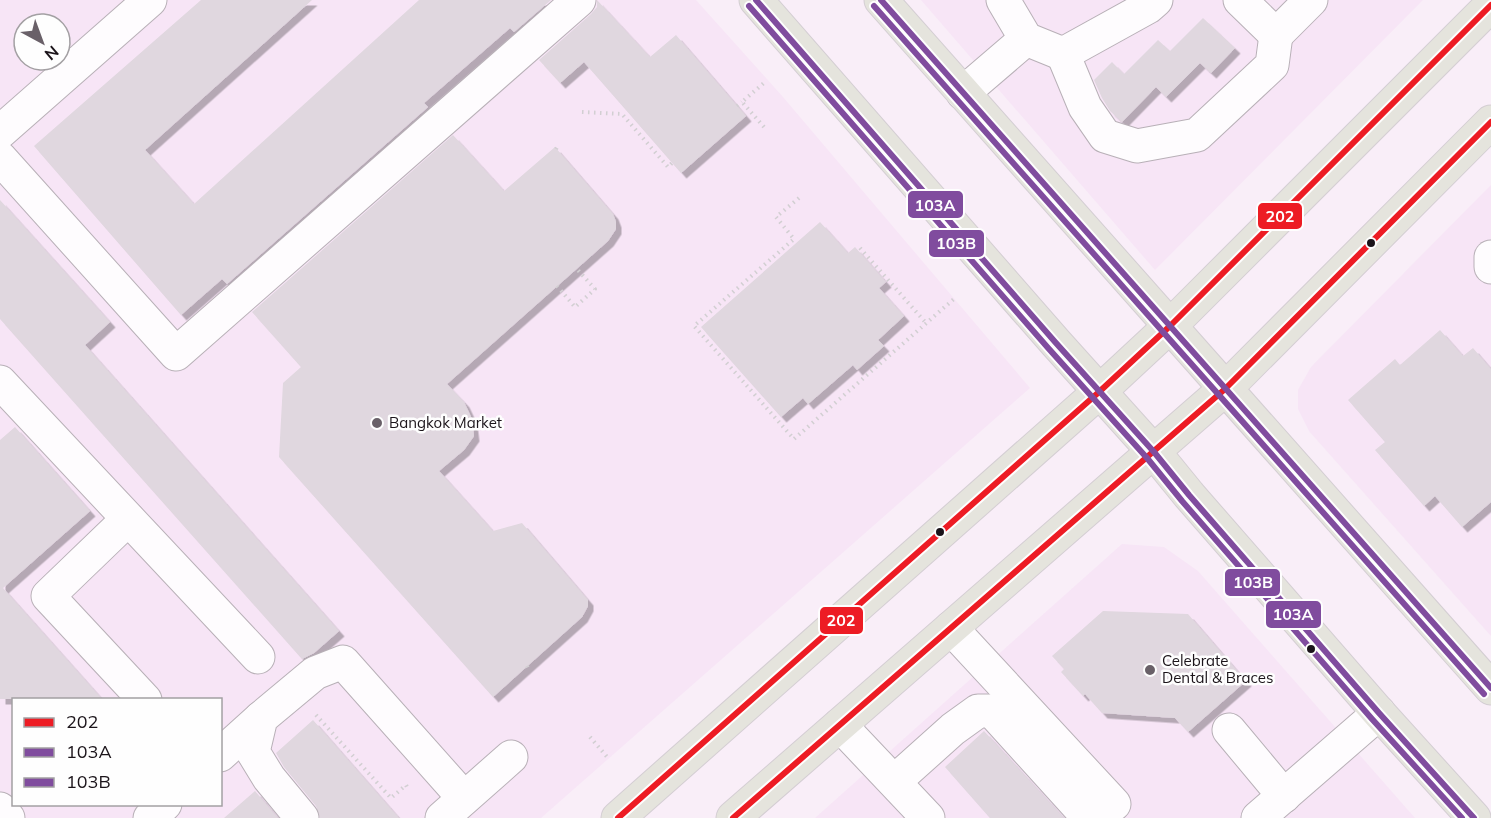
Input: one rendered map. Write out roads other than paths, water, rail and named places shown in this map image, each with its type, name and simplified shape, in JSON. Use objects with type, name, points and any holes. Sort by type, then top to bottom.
[{"type":"main road","points":[[756,0],[1474,818]]},
{"type":"main road","points":[[893,4],[963,93],[1491,688]]},
{"type":"main road","points":[[618,818],[1100,392],[1170,326],[1491,5]]},
{"type":"main road","points":[[733,818],[1225,389],[1491,122]]},
{"type":"lane","points":[[0,132],[150,0]]},
{"type":"lane","points":[[0,158],[176,354],[579,0]]},
{"type":"lane","points":[[1003,0],[1026,39],[1064,54],[1085,107],[1105,136],[1137,146],[1197,135],[1272,65],[1276,35],[1311,0]]},
{"type":"lane","points":[[1064,54],[1148,7],[1156,0]]},
{"type":"lane","points":[[1240,0],[1276,35]]},
{"type":"lane","points":[[963,93],[1026,39]]},
{"type":"lane","points":[[1491,257],[1491,267]]},
{"type":"lane","points":[[3,391],[258,657]]},
{"type":"lane","points":[[128,519],[48,596],[144,698]]},
{"type":"lane","points":[[951,628],[1101,811]]},
{"type":"lane","points":[[222,753],[315,674],[343,662],[453,808],[511,757]]},
{"type":"lane","points":[[895,781],[953,729],[978,711],[992,711],[1101,811]]},
{"type":"lane","points":[[1258,818],[1379,712]]},
{"type":"lane","points":[[261,718],[253,752],[269,778],[302,818]]},
{"type":"lane","points":[[840,724],[928,818]]},
{"type":"lane","points":[[1229,730],[1284,796]]},
{"type":"lane","points":[[150,818],[163,806]]},
{"type":"lane","points":[[0,809],[8,818]]},
{"type":"place","name":"Bangkok Market","points":[[377,423]]},
{"type":"place","name":"Celebrate Dental & Braces","points":[[1150,670]]}]
